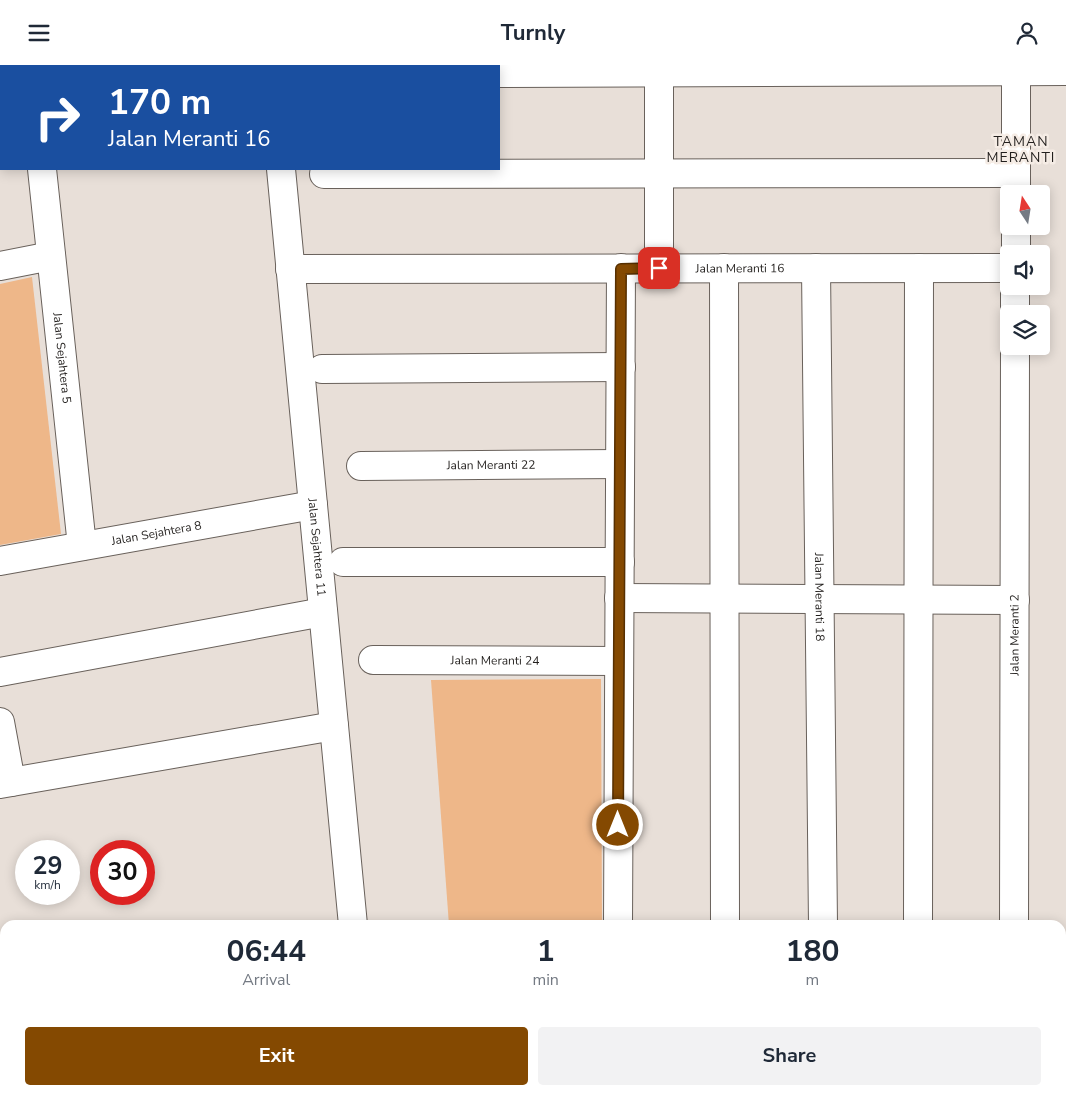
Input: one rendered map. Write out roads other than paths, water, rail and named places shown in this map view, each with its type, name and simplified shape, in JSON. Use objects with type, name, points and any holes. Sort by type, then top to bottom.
[{"type":"street","points":[[324,174],[659,173],[1016,183],[1016,68]]},
{"type":"street","points":[[516,70],[627,69],[659,72],[1016,68],[1066,71]]},
{"type":"street","points":[[659,72],[659,268]]},
{"type":"street","name":"Jalan Sejahtera 5","points":[[42,170],[82,546]]},
{"type":"street","name":"Jalan Sejahtera 11","points":[[281,170],[353,920]]},
{"type":"street","points":[[0,266],[51,256]]},
{"type":"street","points":[[724,268],[724,920]]},
{"type":"street","points":[[918,920],[919,268]]},
{"type":"street","name":"Jalan Meranti 16","points":[[290,269],[1000,269]]},
{"type":"street","points":[[618,920],[621,269]]},
{"type":"street","name":"Jalan Meranti 18","points":[[816,269],[823,920]]},
{"type":"street","name":"Jalan Meranti 2","points":[[1014,920],[1015,355]]},
{"type":"street","points":[[322,369],[621,367]]},
{"type":"street","name":"Jalan Meranti 22","points":[[361,466],[620,464]]},
{"type":"street","name":"Jalan Sejahtera 8","points":[[0,561],[313,505]]},
{"type":"street","points":[[343,562],[620,562]]},
{"type":"street","points":[[619,599],[1015,600]]},
{"type":"street","points":[[0,672],[323,613]]},
{"type":"street","name":"Jalan Meranti 24","points":[[373,660],[619,661]]},
{"type":"street","points":[[0,722],[6,783],[334,726]]},
{"type":"district","name":"TAMAN MERANTI","points":[[1021,149]]}]
